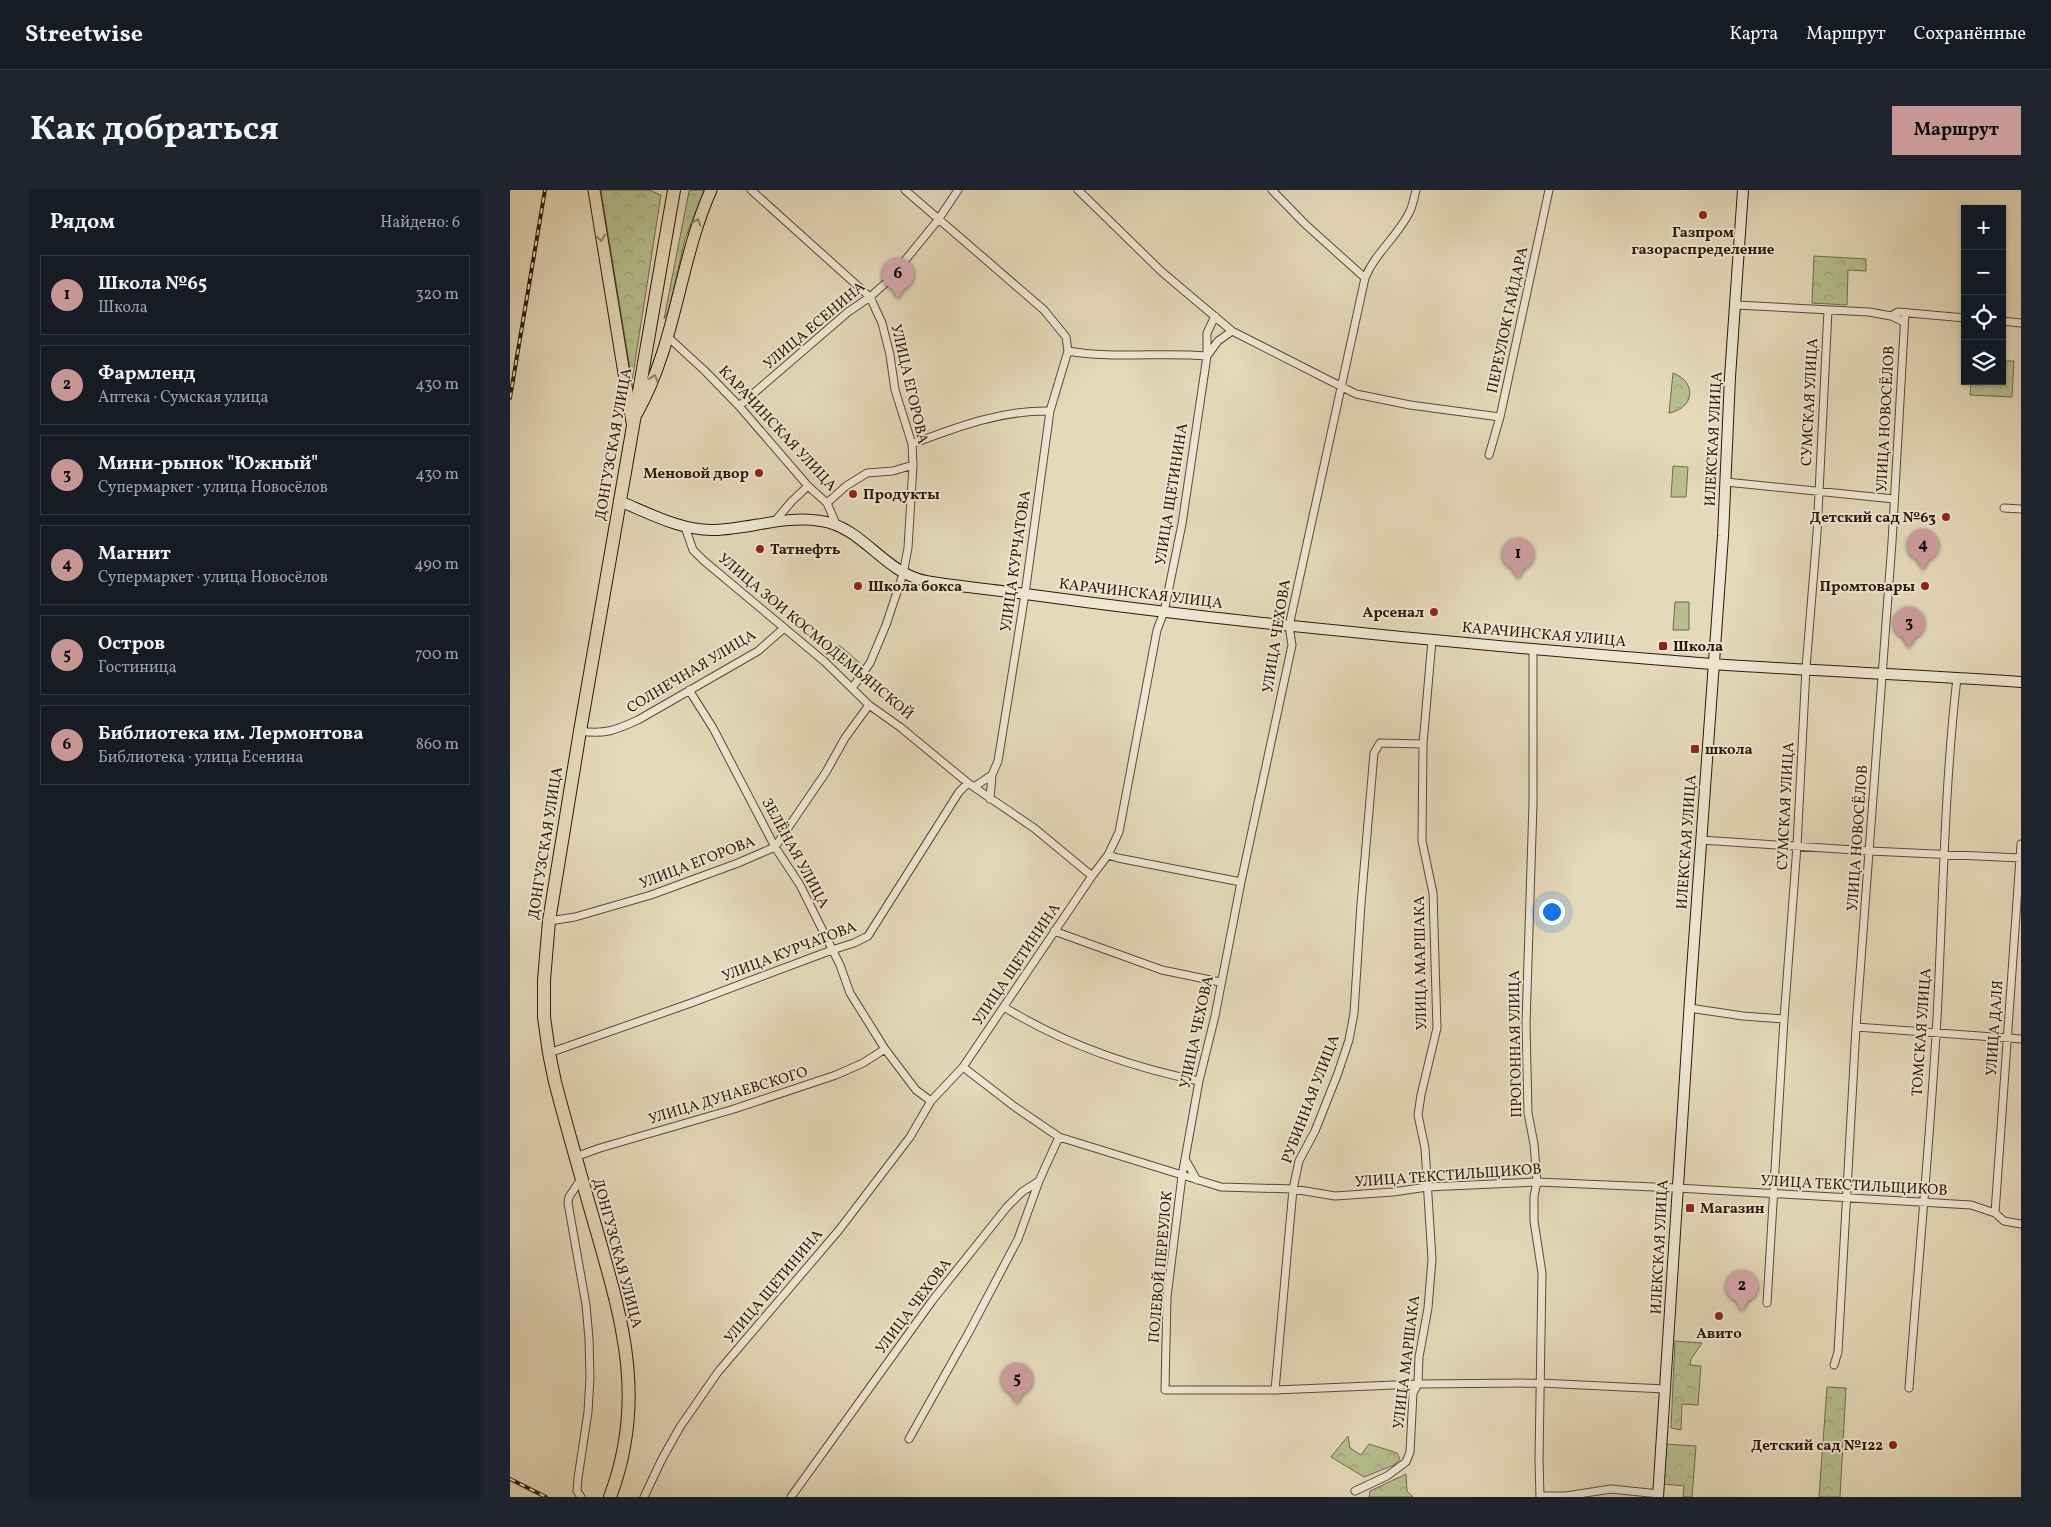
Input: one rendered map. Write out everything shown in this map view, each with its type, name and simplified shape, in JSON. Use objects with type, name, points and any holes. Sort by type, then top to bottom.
[{"type":"highway","name":"ДОНГУЗСКАЯ УЛИЦА","points":[[612,1493],[625,1447],[630,1410],[628,1354],[610,1278],[575,1158],[549,1053],[544,1017],[544,980],[549,921],[580,731],[632,422],[674,190]]},
{"type":"main road","points":[[594,190],[632,422]]},
{"type":"main road","points":[[632,422],[650,391],[668,337],[691,240],[711,190]]},
{"type":"street","name":"УЛИЦА ЕГОРОВА","points":[[751,190],[870,297],[882,323],[896,390],[912,444],[913,464],[908,548],[903,574],[886,625],[870,663],[852,688]]},
{"type":"street","points":[[905,190],[1044,310],[1066,337],[1068,351],[1084,354],[1178,354],[1207,356],[1218,341],[1232,330]]},
{"type":"street","name":"УЛИЦА ЕСЕНИНА","points":[[739,406],[848,312],[870,297],[889,280],[938,220],[958,190]]},
{"type":"street","points":[[1078,190],[1162,272],[1232,330],[1356,394],[1410,405],[1500,417]]},
{"type":"street","points":[[1272,190],[1305,224],[1365,278]]},
{"type":"street","name":"УЛИЦА ЧЕХОВА","points":[[1182,1176],[1199,1081],[1215,1016],[1220,982],[1292,645],[1290,626],[1365,278],[1371,263],[1410,212],[1416,190]]},
{"type":"street","name":"ПЕРЕУЛОК ГАЙДАРА","points":[[1489,455],[1500,417],[1549,190]]},
{"type":"street","name":"ИЛЕКСКАЯ УЛИЦА","points":[[1659,1496],[1677,1188],[1714,664],[1726,482],[1730,377],[1743,190]]},
{"type":"street","points":[[1736,305],[1869,312],[1891,316],[1904,322]]},
{"type":"street","name":"СУМСКАЯ УЛИЦА","points":[[1767,1304],[1784,1019],[1797,846],[1828,310]]},
{"type":"street","points":[[1891,316],[1898,312],[1961,318]]},
{"type":"street","name":"УЛИЦА НОВОСЁЛОВ","points":[[1834,1365],[1838,1352],[1845,1198],[1894,499],[1904,313]]},
{"type":"street","name":"УЛИЦА ЩЕТИНИНА","points":[[644,1497],[680,1427],[718,1372],[838,1230],[910,1137],[931,1101],[963,1068],[1054,931],[1108,854],[1119,832],[1157,630],[1164,612],[1182,524],[1207,356],[1207,333],[1215,316]]},
{"type":"street","points":[[2006,321],[2021,323]]},
{"type":"street","name":"КАРАЧИНСКАЯ УЛИЦА","points":[[668,337],[739,406],[808,486],[827,503],[836,524],[856,537],[903,574],[929,581],[1164,612],[1432,640],[1714,664],[2021,682]]},
{"type":"street","name":"УЛИЦА КУРЧАТОВА","points":[[990,799],[992,775],[998,761],[1025,594],[1050,411],[1068,351]]},
{"type":"street","points":[[912,444],[983,419],[1031,410],[1050,411]]},
{"type":"street","points":[[827,503],[846,486],[867,473],[893,471],[913,464]]},
{"type":"street","points":[[1726,482],[1894,499]]},
{"type":"street","points":[[775,521],[808,486]]},
{"type":"street","points":[[619,500],[685,527],[716,530],[775,521],[804,519],[836,524]]},
{"type":"street","points":[[2004,508],[2021,509]]},
{"type":"street","name":"УЛИЦА ЗОИ КОСМОДЕМЬЯНСКОЙ","points":[[685,527],[691,546],[703,560],[852,688],[869,705],[900,727],[971,785],[1034,828],[1092,876]]},
{"type":"street","name":"СОЛНЕЧНАЯ УЛИЦА","points":[[580,731],[596,734],[617,729],[638,720],[758,651],[783,628]]},
{"type":"street","name":"УЛИЦА МАРШАКА","points":[[1355,1491],[1387,1476],[1406,1462],[1410,1452],[1413,1393],[1418,1384],[1419,1357],[1428,1308],[1432,1259],[1425,1148],[1418,1115],[1437,1028],[1433,893],[1422,840],[1423,744],[1432,640]]},
{"type":"street","name":"ПРОГОННАЯ УЛИЦА","points":[[1533,648],[1533,803],[1526,1024],[1528,1113],[1534,1144],[1537,1182],[1534,1196],[1534,1221],[1542,1273],[1540,1496]]},
{"type":"street","name":"ТОМСКАЯ УЛИЦА","points":[[1909,1388],[1936,1034],[1943,855],[1956,678]]},
{"type":"street","name":"ЗЕЛЁНАЯ УЛИЦА","points":[[688,690],[713,728],[775,847],[800,885],[832,950],[850,993],[885,1049],[916,1090],[931,1101]]},
{"type":"street","name":"УЛИЦА ЕГОРОВА","points":[[549,921],[575,917],[652,895],[775,847],[826,772],[845,738],[869,705]]},
{"type":"street","name":"РУБИННАЯ УЛИЦА","points":[[1275,1390],[1293,1189],[1299,1161],[1315,1131],[1338,1073],[1354,1013],[1374,753],[1380,743],[1423,744]]},
{"type":"street","name":"УЛИЦА КУРЧАТОВА","points":[[549,1053],[854,943],[868,936],[960,792],[992,775]]},
{"type":"street","points":[[1701,840],[2021,858]]},
{"type":"street","name":"УЛИЦА ДАЛЯ","points":[[1995,1213],[2021,844]]},
{"type":"street","points":[[1108,854],[1118,858],[1241,882]]},
{"type":"street","points":[[1054,931],[1162,970],[1220,982]]},
{"type":"street","points":[[1004,1007],[1056,1035],[1114,1058],[1161,1073],[1199,1081]]},
{"type":"street","points":[[1689,1008],[1743,1016],[1784,1019]]},
{"type":"street","points":[[1856,1027],[2021,1039]]},
{"type":"street","name":"УЛИЦА ДУНАЕВСКОГО","points":[[575,1158],[600,1148],[734,1109],[836,1075],[863,1063],[885,1049]]},
{"type":"street","name":"УЛИЦА ТЕКСТИЛЬЩИКОВ","points":[[963,1068],[1059,1137],[1221,1187],[1293,1189],[1335,1196],[1393,1192],[1427,1187],[1537,1182],[1677,1188],[1971,1205],[1995,1213],[2004,1221],[2021,1224]]},
{"type":"street","points":[[909,1439],[1018,1239],[1039,1181],[1059,1137]]},
{"type":"street","points":[[1185,1159],[1197,1180]]},
{"type":"street","name":"ПОЛЕВОЙ ПЕРЕУЛОК","points":[[1182,1176],[1168,1297],[1165,1390],[1275,1390]]},
{"type":"street","points":[[581,1179],[569,1197],[568,1203],[586,1305],[589,1339],[590,1378],[588,1412],[577,1491],[581,1497]]},
{"type":"street","name":"УЛИЦА ЧЕХОВА","points":[[792,1497],[932,1301],[1006,1207],[1022,1192],[1039,1181]]},
{"type":"street","points":[[1275,1390],[1418,1384],[1540,1383],[1665,1389]]},
{"type":"street","points":[[1540,1496],[1566,1496],[1611,1489],[1659,1496]]},
{"type":"green space","points":[[601,190],[649,190],[661,195],[632,381]]},
{"type":"green space","points":[[704,190],[685,239],[669,310],[664,319],[689,191]]},
{"type":"green space","points":[[1814,256],[1866,259],[1866,271],[1848,270],[1847,305],[1812,303]]},
{"type":"green space","points":[[2006,361],[2014,361],[2012,397],[1970,395],[1971,385],[2006,385]]},
{"type":"green space","points":[[1673,373],[1686,382],[1690,395],[1684,406],[1669,413]]},
{"type":"green space","points":[[1673,466],[1688,467],[1686,497],[1671,497]]},
{"type":"green space","points":[[1675,602],[1689,602],[1689,630],[1673,630]]},
{"type":"green space","points":[[839,645],[860,663],[851,673],[830,656]]},
{"type":"green space","points":[[1675,1341],[1702,1343],[1691,1359],[1690,1365],[1701,1366],[1698,1405],[1682,1404],[1681,1430],[1671,1428]]},
{"type":"green space","points":[[1827,1387],[1846,1388],[1840,1497],[1819,1497]]},
{"type":"green space","points":[[1348,1436],[1350,1448],[1361,1455],[1369,1444],[1397,1453],[1400,1459],[1394,1465],[1364,1477],[1331,1457]]},
{"type":"green space","points":[[1665,1444],[1696,1446],[1692,1497],[1683,1497],[1684,1486],[1663,1484]]},
{"type":"green space","points":[[1406,1474],[1407,1491],[1413,1497],[1369,1497],[1370,1491]]},
{"type":"railway","points":[[510,398],[545,190]]},
{"type":"railway","points":[[510,1479],[546,1497]]},
{"type":"place","name":"Газпром газораспределение","points":[[1703,215]]},
{"type":"place","name":"Библиотека им. Лермонтова","points":[[898,299]]},
{"type":"place","name":"Меновой двор","points":[[759,473]]},
{"type":"place","name":"Продукты","points":[[853,494]]},
{"type":"place","name":"Детский сад №63","points":[[1946,517]]},
{"type":"place","name":"Татнефть","points":[[760,549]]},
{"type":"place","name":"Магнит","points":[[1923,570]]},
{"type":"place","name":"Школа №65","points":[[1518,579]]},
{"type":"place","name":"Школа бокса","points":[[858,586]]},
{"type":"place","name":"Промтовары","points":[[1925,586]]},
{"type":"place","name":"Арсенал","points":[[1434,612]]},
{"type":"place","name":"Школа","points":[[1663,646]]},
{"type":"place","name":"Мини-рынок \"Южный\"","points":[[1909,648]]},
{"type":"place","name":"школа","points":[[1695,749]]},
{"type":"place","name":"Магазин","points":[[1690,1208]]},
{"type":"place","name":"Фармленд","points":[[1742,1311]]},
{"type":"place","name":"Авито","points":[[1719,1316]]},
{"type":"place","name":"Остров","points":[[1017,1404]]},
{"type":"place","name":"Детский сад №122","points":[[1893,1445]]}]
